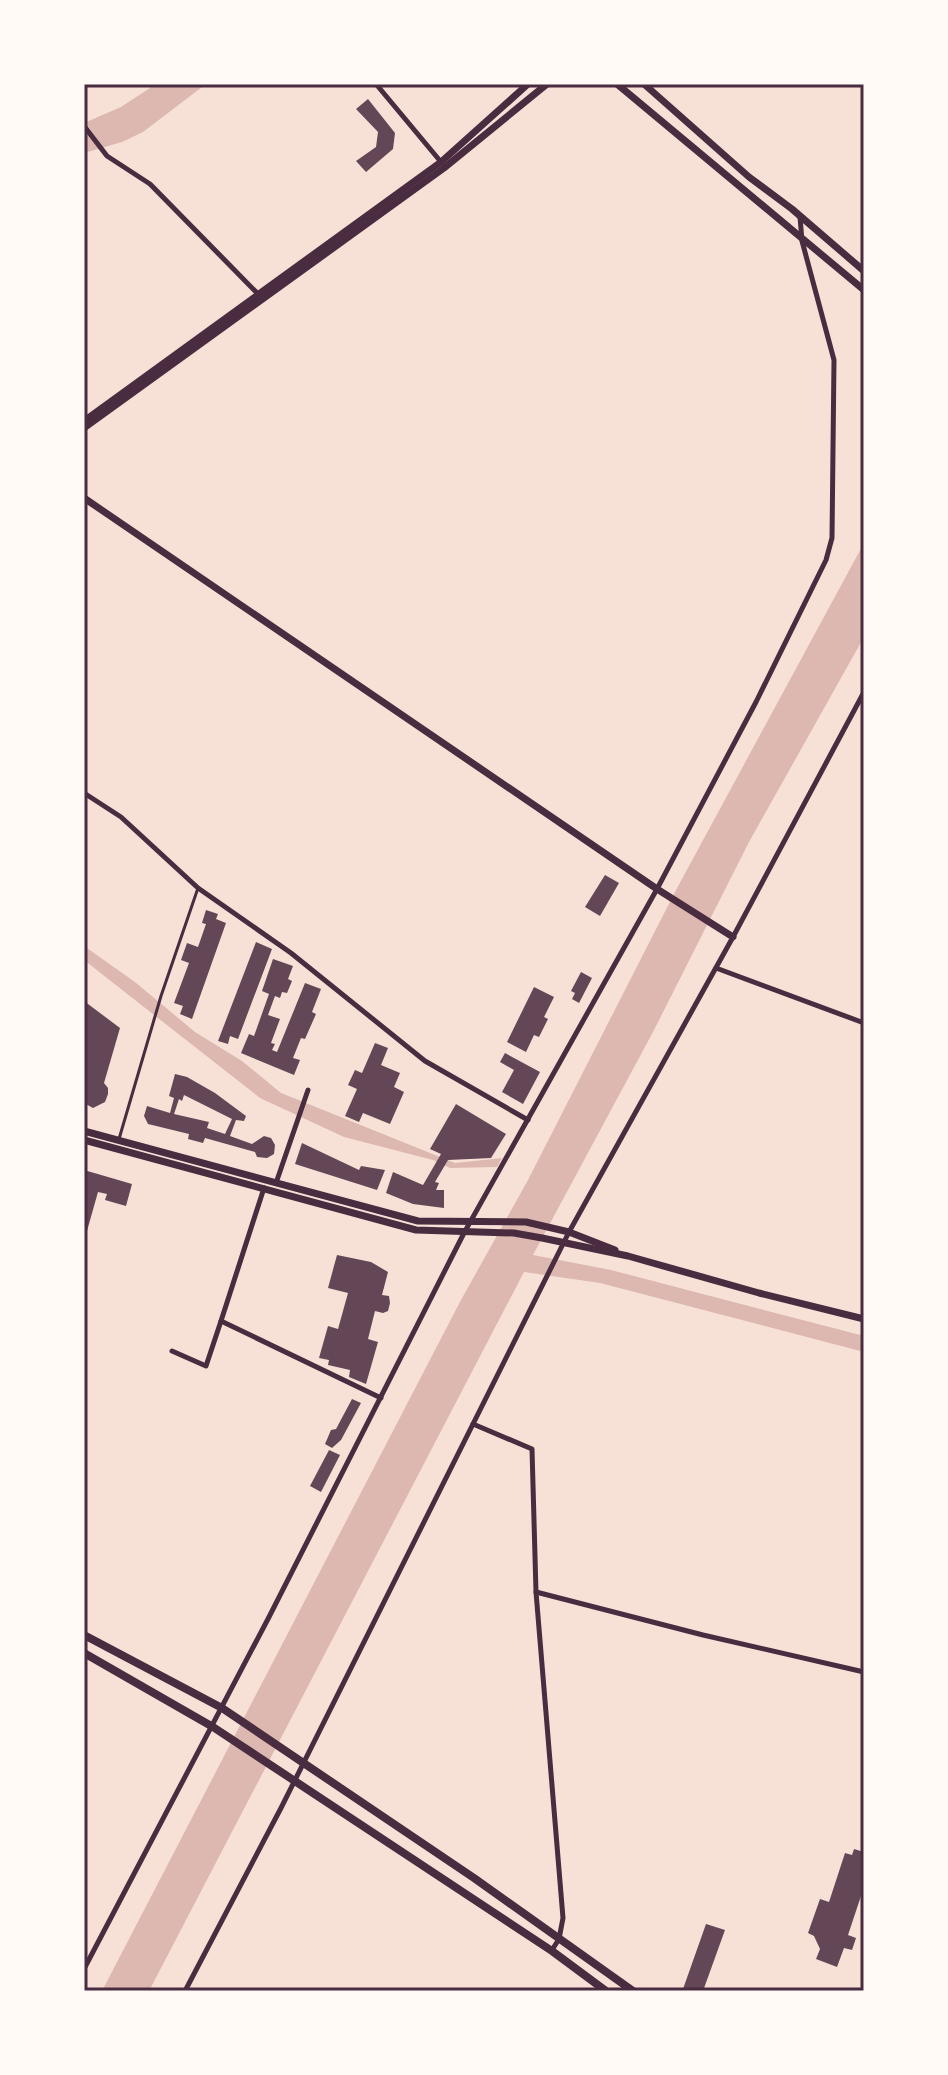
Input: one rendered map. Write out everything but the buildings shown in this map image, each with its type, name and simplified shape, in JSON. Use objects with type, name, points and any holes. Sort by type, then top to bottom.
[{"type":"main road","points":[[84,1635],[222,1708],[304,1761],[633,1991]]},
{"type":"main road","points":[[84,1653],[213,1727],[552,1951],[606,1991]]},
{"type":"street","points":[[376,84],[441,162]]},
{"type":"street","points":[[84,428],[441,162],[528,84]]},
{"type":"street","points":[[84,421],[444,168],[547,84]]},
{"type":"street","points":[[617,84],[864,290]]},
{"type":"street","points":[[644,84],[749,177],[864,271]]},
{"type":"street","points":[[84,126],[107,156],[150,184],[260,296]]},
{"type":"street","points":[[84,1969],[213,1727],[464,1233],[657,889],[756,702],[826,560],[832,538],[834,360],[802,241],[800,216]]},
{"type":"street","points":[[84,498],[657,889],[733,937]]},
{"type":"street","points":[[185,1991],[569,1232],[733,937],[864,692]]},
{"type":"street","points":[[84,793],[121,817],[198,888],[291,953],[425,1061],[528,1120]]},
{"type":"street","points":[[716,968],[864,1023]]},
{"type":"street","points":[[276,1184],[308,1090]]},
{"type":"street","points":[[84,1131],[418,1221],[526,1222],[569,1232],[628,1256]]},
{"type":"street","points":[[84,1140],[416,1230],[514,1233],[628,1256],[864,1319]]},
{"type":"street","points":[[172,1351],[206,1366],[264,1188]]},
{"type":"street","points":[[221,1321],[381,1398]]},
{"type":"street","points":[[473,1424],[532,1449],[536,1592],[563,1918],[559,1939],[552,1951]]},
{"type":"street","points":[[536,1592],[864,1672]]},
{"type":"lane","points":[[118,1140],[161,996],[198,888]]},
{"type":"shaded area","points":[[156,84],[206,84],[143,132],[84,153],[84,123],[121,107]]},
{"type":"shaded area","points":[[864,543],[864,637],[749,842],[653,1032],[533,1255],[611,1270],[864,1336],[864,1352],[600,1283],[524,1272],[149,1991],[102,1991],[461,1300],[528,1180],[676,890]]},
{"type":"shaded area","points":[[84,946],[135,982],[195,1032],[242,1061],[281,1093],[455,1163],[502,1158],[497,1167],[450,1168],[433,1160],[344,1137],[260,1098],[84,960]]}]
